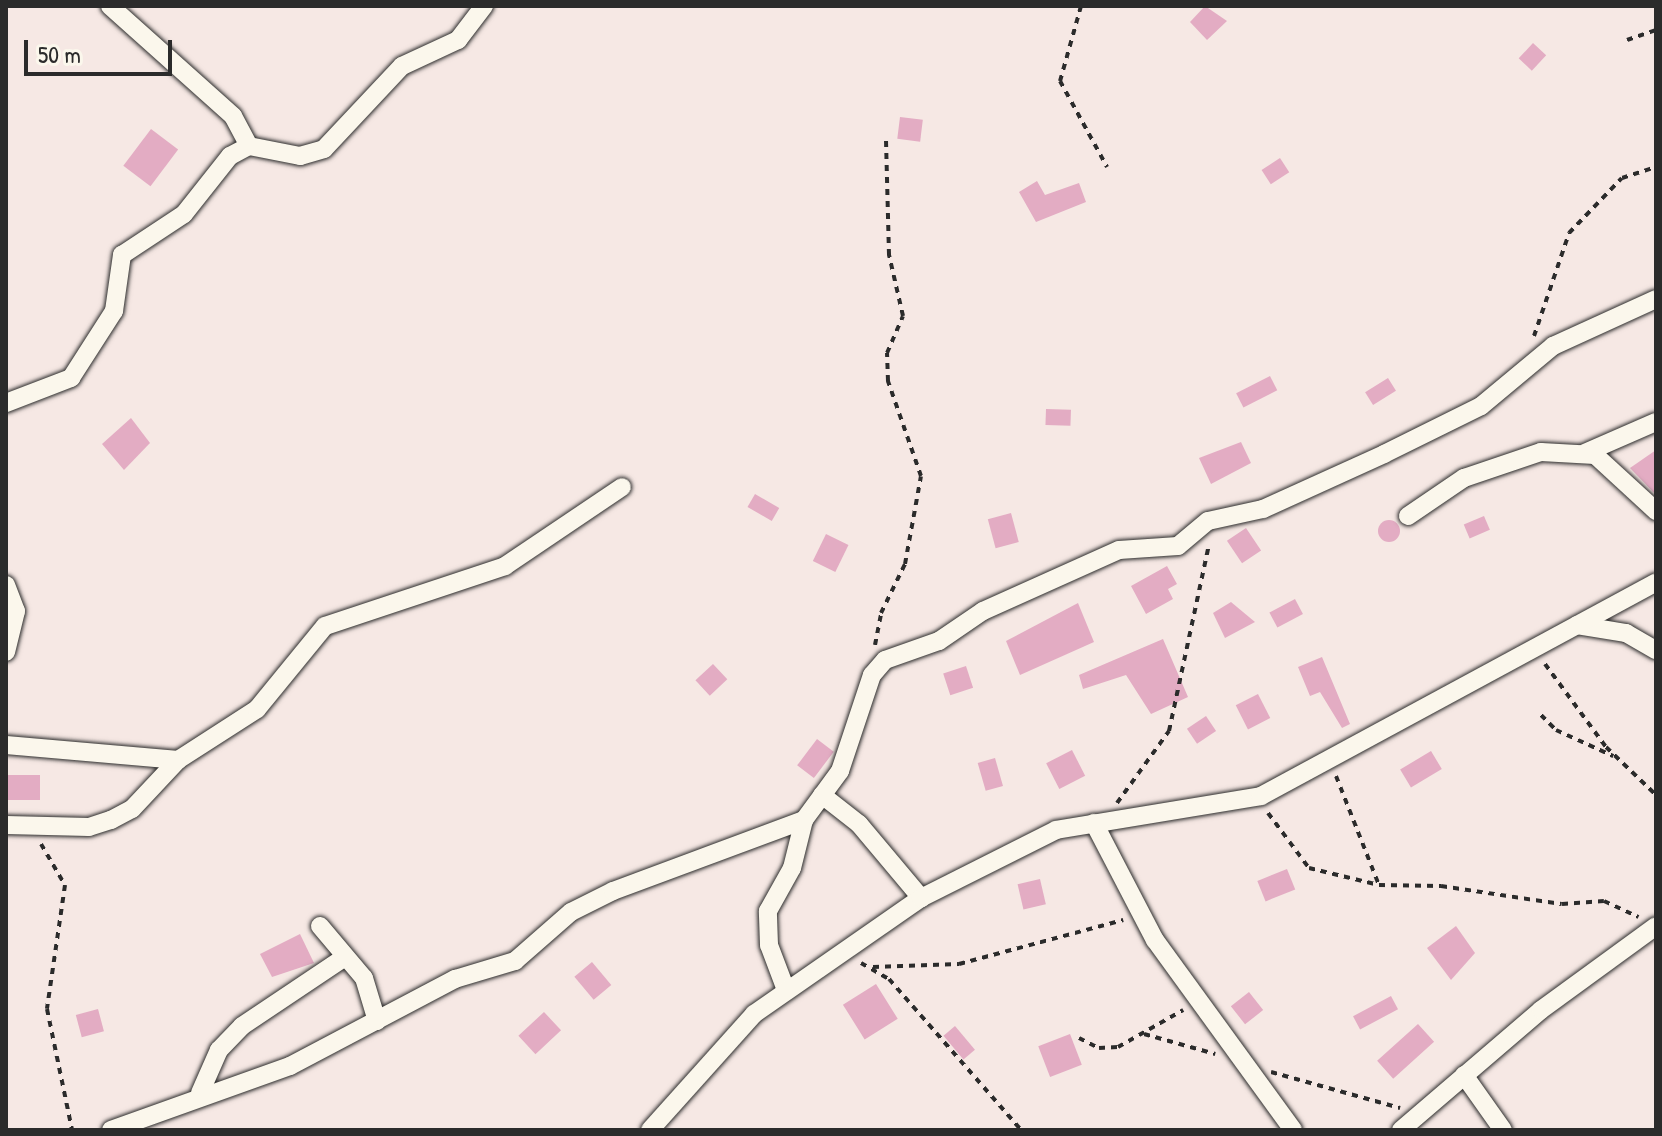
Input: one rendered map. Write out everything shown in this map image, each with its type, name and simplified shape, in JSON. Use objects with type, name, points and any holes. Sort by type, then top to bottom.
[{"type":"street","points":[[6,403],[71,378],[114,311],[122,255],[184,214],[230,156],[249,146],[300,156],[324,149],[402,66],[458,40],[484,6]]},
{"type":"street","points":[[114,7],[233,116],[249,146]]},
{"type":"street","points":[[786,990],[767,921],[804,820],[847,754],[872,675],[885,660],[939,641],[983,611],[1125,547],[1178,546],[1214,519],[1263,509],[1481,406],[1553,346],[1656,299]]},
{"type":"street","points":[[1408,516],[1510,458],[1585,453],[1656,422]]},
{"type":"street","points":[[1585,453],[1614,467],[1656,511]]},
{"type":"street","points":[[6,825],[89,827],[132,809],[178,760],[257,709],[325,626],[505,566],[622,487]]},
{"type":"street","points":[[650,1130],[754,1014],[921,898],[1033,837],[1102,821],[1259,797],[1331,763],[1656,582]]},
{"type":"street","points":[[6,585],[16,611],[6,652]]},
{"type":"street","points":[[1577,625],[1626,633],[1656,650]]},
{"type":"street","points":[[6,745],[178,760]]},
{"type":"street","points":[[822,795],[859,824],[921,898]]},
{"type":"street","points":[[111,1130],[200,1093],[290,1066],[455,979],[515,961],[571,912],[613,891],[749,846],[804,820]]},
{"type":"street","points":[[1102,821],[1142,914],[1199,1000],[1293,1130]]},
{"type":"street","points":[[320,926],[364,978],[377,1021]]},
{"type":"street","points":[[1401,1130],[1464,1075],[1656,926]]},
{"type":"street","points":[[200,1093],[219,1050],[242,1026],[345,957]]},
{"type":"street","points":[[1464,1075],[1503,1130]]},
{"type":"path","points":[[1081,6],[1060,81],[1107,167]]},
{"type":"path","points":[[1627,40],[1656,30]]},
{"type":"path","points":[[872,675],[881,613],[905,564],[921,476],[887,370],[903,316],[889,255],[886,138]]},
{"type":"path","points":[[1531,345],[1569,233],[1622,178],[1656,167]]},
{"type":"path","points":[[1102,821],[1169,731],[1214,519]]},
{"type":"path","points":[[1537,647],[1557,688],[1615,756],[1656,795]]},
{"type":"path","points":[[1541,715],[1554,728],[1615,756]]},
{"type":"path","points":[[1331,763],[1379,885]]},
{"type":"path","points":[[1259,797],[1305,866],[1379,885],[1441,886],[1562,904],[1604,901],[1656,926]]},
{"type":"path","points":[[30,827],[65,885],[47,1009],[72,1130]]},
{"type":"path","points":[[835,960],[873,967],[959,964],[1142,914]]},
{"type":"path","points":[[873,967],[1021,1130]]},
{"type":"path","points":[[1079,1038],[1106,1048],[1144,1034],[1199,1000]]},
{"type":"path","points":[[1144,1034],[1246,1064],[1302,1075],[1418,1116]]},
{"type":"building","points":[[1205,6],[1227,21],[1207,40],[1190,22]]},
{"type":"building","points":[[1533,43],[1546,55],[1532,71],[1519,58]]},
{"type":"building","points":[[900,117],[923,120],[920,142],[897,139]]},
{"type":"building","points":[[151,129],[178,149],[150,186],[123,166]]},
{"type":"building","points":[[1280,158],[1289,172],[1271,184],[1262,170]]},
{"type":"building","points":[[1037,181],[1045,195],[1079,183],[1086,202],[1036,222],[1019,192]]},
{"type":"building","points":[[1270,376],[1277,390],[1243,408],[1236,393]]},
{"type":"building","points":[[1388,378],[1396,391],[1373,405],[1365,392]]},
{"type":"building","points":[[1046,409],[1071,410],[1070,426],[1045,425]]},
{"type":"building","points":[[131,418],[150,443],[124,470],[102,444]]},
{"type":"building","points":[[1241,442],[1251,463],[1211,484],[1199,458]]},
{"type":"building","points":[[1656,450],[1656,495],[1630,468]]},
{"type":"building","points":[[755,494],[779,508],[772,521],[748,507]]},
{"type":"building","points":[[1011,513],[1019,542],[996,548],[988,519]]},
{"type":"building","points":[[1484,516],[1490,530],[1470,538],[1464,525]]},
{"type":"building","points":[[1385,520],[1393,520],[1400,531],[1393,542],[1385,542],[1378,535],[1378,527]]},
{"type":"building","points":[[1246,528],[1261,550],[1242,563],[1227,541]]},
{"type":"building","points":[[826,534],[848,545],[835,572],[813,561]]},
{"type":"building","points":[[1167,566],[1177,584],[1168,589],[1173,599],[1146,614],[1131,586]]},
{"type":"building","points":[[1295,599],[1303,614],[1277,628],[1269,613]]},
{"type":"building","points":[[1231,602],[1255,622],[1225,638],[1213,613]]},
{"type":"building","points":[[1078,603],[1094,642],[1020,675],[1006,641]]},
{"type":"building","points":[[1163,639],[1188,697],[1151,714],[1126,675],[1083,689],[1079,675]]},
{"type":"building","points":[[1322,657],[1350,724],[1342,728],[1320,692],[1310,696],[1298,667]]},
{"type":"building","points":[[713,664],[727,679],[710,696],[695,680]]},
{"type":"building","points":[[966,666],[973,688],[950,695],[943,673]]},
{"type":"building","points":[[1258,694],[1270,718],[1248,729],[1236,705]]},
{"type":"building","points":[[1206,716],[1216,731],[1197,744],[1187,729]]},
{"type":"building","points":[[817,739],[834,752],[814,778],[797,765]]},
{"type":"building","points":[[1072,750],[1085,776],[1059,789],[1046,763]]},
{"type":"building","points":[[1431,751],[1442,769],[1411,788],[1400,770]]},
{"type":"building","points":[[995,758],[1003,786],[986,791],[978,763]]},
{"type":"building","points":[[7,775],[40,775],[40,800],[7,800]]},
{"type":"building","points":[[1287,869],[1295,889],[1266,901],[1257,881]]},
{"type":"building","points":[[1040,879],[1046,904],[1023,910],[1018,884]]},
{"type":"building","points":[[1456,926],[1475,953],[1451,980],[1427,948]]},
{"type":"building","points":[[300,934],[314,963],[272,977],[260,954]]},
{"type":"building","points":[[592,962],[611,985],[594,1000],[574,977]]},
{"type":"building","points":[[876,984],[898,1019],[865,1039],[843,1005]]},
{"type":"building","points":[[1249,992],[1263,1010],[1245,1024],[1231,1006]]},
{"type":"building","points":[[1391,996],[1398,1009],[1360,1029],[1353,1016]]},
{"type":"building","points":[[98,1009],[104,1031],[82,1037],[76,1015]]},
{"type":"building","points":[[544,1012],[561,1030],[535,1054],[518,1036]]},
{"type":"building","points":[[1418,1024],[1434,1042],[1393,1079],[1377,1061]]},
{"type":"building","points":[[955,1026],[975,1050],[963,1059],[944,1036]]},
{"type":"building","points":[[1070,1034],[1082,1065],[1050,1077],[1038,1046]]}]
